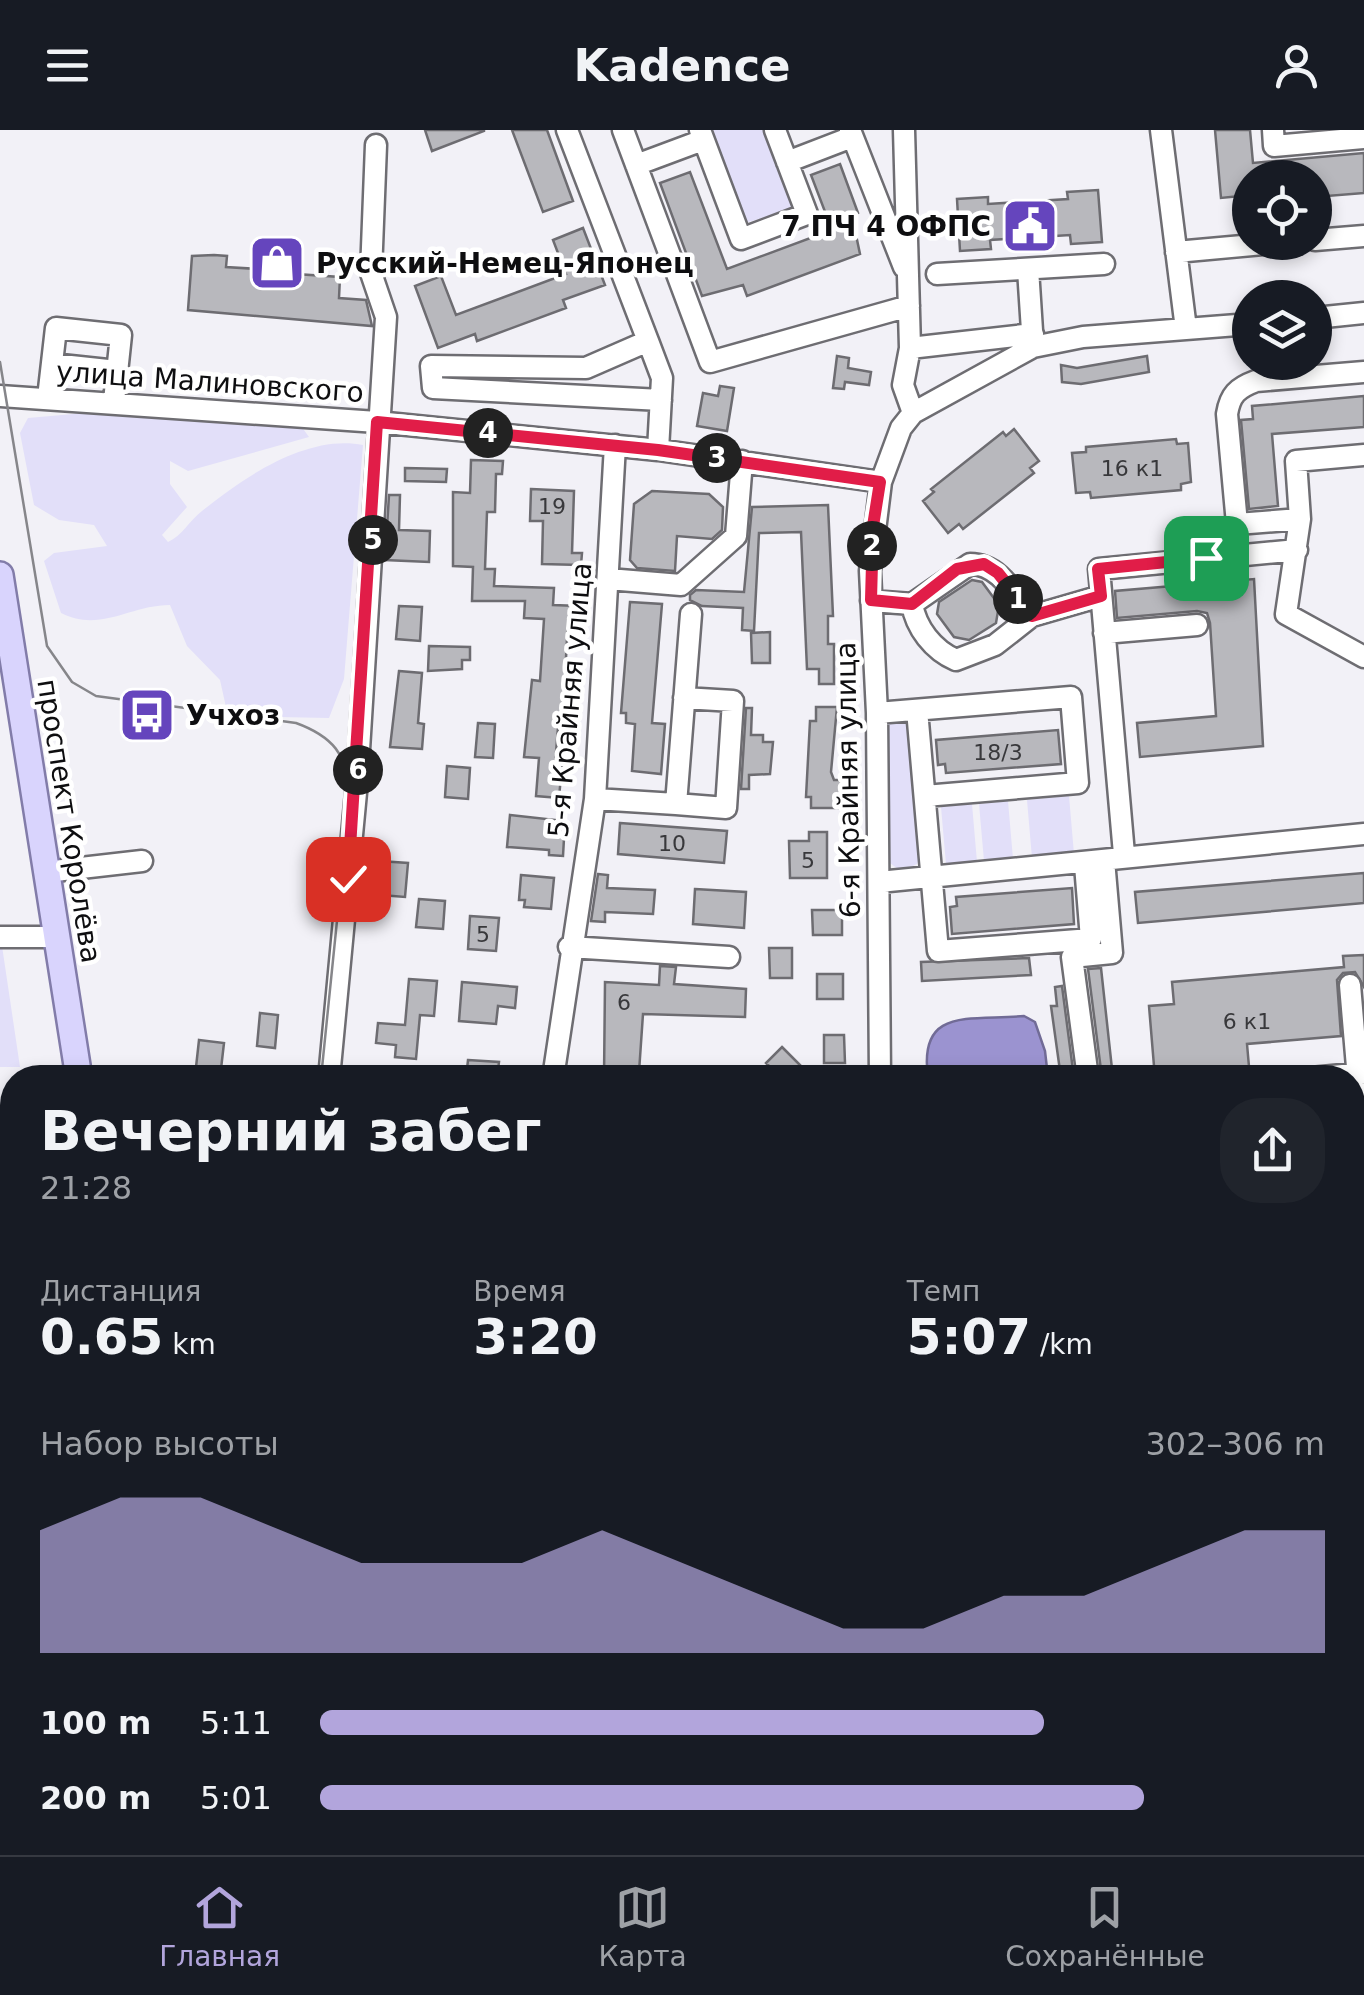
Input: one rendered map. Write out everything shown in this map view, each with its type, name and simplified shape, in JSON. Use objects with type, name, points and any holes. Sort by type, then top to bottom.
[{"type":"main road","name":"проспект Королёва","points":[[0,574],[10,698],[46,872],[77,1065]]},
{"type":"street","points":[[567,130],[662,378],[658,450]]},
{"type":"street","points":[[623,130],[710,362],[909,306]]},
{"type":"street","points":[[636,165],[702,135],[740,239],[807,214],[776,130]]},
{"type":"street","points":[[890,130],[906,170]]},
{"type":"street","points":[[904,130],[910,348],[903,385],[912,413]]},
{"type":"street","points":[[1162,130],[1186,329]]},
{"type":"street","points":[[1273,130],[1274,146],[1363,138],[1362,130]]},
{"type":"street","points":[[787,162],[851,134],[908,274]]},
{"type":"street","points":[[330,1065],[357,782],[386,317],[372,273],[376,145]]},
{"type":"street","points":[[1332,239],[1364,236]]},
{"type":"street","points":[[1176,252],[1232,247]]},
{"type":"street","points":[[937,274],[1104,264]]},
{"type":"street","points":[[1028,268],[1033,340]]},
{"type":"street","points":[[1332,317],[1364,314]]},
{"type":"street","points":[[910,348],[1232,325]]},
{"type":"street","points":[[48,398],[56,328],[121,335],[114,401]]},
{"type":"street","points":[[880,482],[900,428],[912,413],[1033,340]]},
{"type":"street","points":[[648,341],[586,368],[431,366],[433,388],[660,400]]},
{"type":"street","points":[[52,364],[117,371]]},
{"type":"street","points":[[1300,519],[1237,524],[1227,414],[1230,398],[1256,381],[1364,372]]},
{"type":"street","name":"улица Малиновского","points":[[0,396],[114,401],[615,445],[880,482]]},
{"type":"street","name":"5-я Крайняя улица","points":[[554,1065],[595,798],[615,445]]},
{"type":"street","points":[[1364,454],[1296,460],[1300,519],[1286,614],[1364,658]]},
{"type":"street","points":[[608,579],[681,585],[695,573],[736,536],[742,461]]},
{"type":"street","name":"6-я Крайняя улица","points":[[880,482],[873,526],[871,600],[877,713],[880,1065]]},
{"type":"street","points":[[1086,1065],[1072,956],[1112,953],[1104,860],[1104,633],[1098,569],[1297,550]]},
{"type":"street","points":[[871,600],[912,604],[957,569],[984,564],[998,573],[1032,616]]},
{"type":"street","points":[[912,604],[915,620],[941,653],[956,660],[995,645],[1032,616],[1101,596]]},
{"type":"street","points":[[676,804],[691,614]]},
{"type":"street","points":[[1104,633],[1196,625]]},
{"type":"street","points":[[877,713],[1071,697],[1078,783],[924,796]]},
{"type":"street","points":[[595,798],[726,808],[733,701],[684,698]]},
{"type":"street","points":[[918,710],[938,951],[1091,938],[1104,860]]},
{"type":"street","points":[[879,882],[1364,834]]},
{"type":"street","points":[[46,872],[142,861]]},
{"type":"street","points":[[0,937],[56,937]]},
{"type":"street","points":[[569,948],[729,957]]},
{"type":"street","points":[[1350,985],[1360,1065]]},
{"type":"shaded area","points":[[707,130],[767,130],[793,201],[790,210],[745,223]]},
{"type":"shaded area","points":[[96,412],[301,426],[309,437],[188,471],[170,461],[170,484],[187,507],[162,535],[168,542],[219,498],[277,461],[320,446],[363,445],[344,679],[329,718],[278,717],[226,707],[220,680],[187,646],[170,605],[89,620],[61,613],[44,561],[54,553],[107,546],[94,525],[59,520],[34,505],[20,433],[28,418]]},
{"type":"shaded area","points":[[901,719],[909,725],[921,853],[917,864],[901,871],[887,861],[887,725]]},
{"type":"shaded area","points":[[1069,796],[1074,854],[1032,858],[1027,800]]},
{"type":"shaded area","points":[[1008,801],[1013,859],[984,861],[979,804]]},
{"type":"shaded area","points":[[972,804],[977,862],[946,864],[941,807]]},
{"type":"shaded area","points":[[0,946],[2,946],[20,1065],[0,1065]]},
{"type":"shaded area","points":[[1024,1016],[1035,1022],[1047,1065],[927,1065],[931,1038],[940,1028],[968,1019]]},
{"type":"building","points":[[425,130],[484,130],[484,131],[432,151]]},
{"type":"building","points":[[512,130],[547,130],[573,201],[543,212]]},
{"type":"building","points":[[1215,130],[1250,130],[1253,160],[1232,160],[1232,197],[1221,198]]},
{"type":"building","points":[[1364,153],[1364,193],[1332,196],[1332,160],[1286,160]]},
{"type":"building","points":[[840,164],[858,213],[852,216],[860,254],[747,296],[743,285],[702,296],[660,183],[690,172],[727,269],[832,230],[811,175]]},
{"type":"building","points":[[1098,190],[1102,242],[1071,244],[1070,235],[990,240],[991,249],[960,251],[957,199],[988,197],[988,204],[1068,199],[1067,192]]},
{"type":"building","points":[[583,228],[605,285],[563,300],[566,308],[477,341],[475,334],[438,348],[415,286],[441,276],[456,315],[566,274],[553,240]]},
{"type":"building","points":[[192,256],[227,256],[226,267],[258,269],[259,261],[296,264],[296,274],[340,277],[339,298],[366,300],[372,326],[188,310]]},
{"type":"building","points":[[837,356],[849,358],[848,368],[871,372],[869,385],[845,382],[844,389],[833,388]]},
{"type":"building","points":[[1147,356],[1149,372],[1081,384],[1062,382],[1061,365],[1077,368]]},
{"type":"building","points":[[720,386],[734,388],[727,431],[697,426],[703,393],[718,396]]},
{"type":"building","points":[[1364,396],[1364,427],[1272,434],[1278,506],[1249,509],[1241,420],[1253,419],[1252,406]]},
{"type":"building","points":[[1014,429],[1039,461],[1030,468],[1034,473],[963,529],[959,524],[948,533],[923,501],[934,492],[931,489],[1003,432],[1006,436]]},
{"type":"building","points":[[1176,439],[1177,444],[1188,443],[1191,482],[1181,484],[1181,490],[1091,498],[1090,492],[1076,493],[1072,453],[1086,452],[1086,447]]},
{"type":"building","points":[[471,460],[503,461],[502,474],[496,474],[495,512],[487,512],[485,569],[495,569],[494,586],[554,588],[553,605],[579,606],[578,620],[568,620],[563,715],[559,715],[555,765],[562,765],[559,798],[536,796],[539,758],[524,757],[532,680],[540,681],[544,619],[524,618],[525,601],[472,601],[473,567],[453,566],[453,492],[470,493]]},
{"type":"building","points":[[405,468],[447,469],[446,482],[405,481]]},
{"type":"building","points":[[531,489],[574,491],[572,553],[582,553],[581,565],[542,564],[543,521],[530,521]]},
{"type":"building","points":[[652,491],[709,494],[723,507],[722,530],[712,539],[677,536],[675,571],[637,568],[630,560],[634,504]]},
{"type":"building","points":[[389,495],[400,495],[399,530],[430,531],[429,562],[385,560]]},
{"type":"building","points":[[828,505],[833,616],[828,616],[828,644],[834,644],[834,684],[819,684],[819,669],[807,669],[801,532],[759,533],[754,631],[742,630],[743,608],[702,606],[690,600],[690,595],[696,590],[744,592],[752,507]]},
{"type":"building","points":[[1254,579],[1263,746],[1140,757],[1137,723],[1216,716],[1210,623],[1207,613],[1197,611],[1117,618],[1115,591]]},
{"type":"building","points":[[972,580],[982,582],[999,605],[996,623],[969,640],[954,637],[937,614],[939,602]]},
{"type":"building","points":[[630,602],[662,604],[652,723],[665,724],[661,774],[632,771],[635,724],[626,723],[626,713],[621,713]]},
{"type":"building","points":[[399,606],[422,607],[420,641],[396,639]]},
{"type":"building","points":[[770,632],[770,663],[752,663],[751,633]]},
{"type":"building","points":[[429,646],[470,647],[470,660],[462,660],[462,669],[428,671]]},
{"type":"building","points":[[399,671],[422,673],[418,723],[424,724],[422,749],[390,747]]},
{"type":"building","points":[[816,707],[837,707],[831,772],[834,780],[842,780],[842,808],[811,808],[811,797],[806,797],[810,721],[816,721]]},
{"type":"building","points":[[746,708],[752,708],[751,735],[763,735],[763,742],[773,742],[770,774],[749,775],[749,789],[741,789]]},
{"type":"building","points":[[478,723],[495,724],[493,758],[475,757]]},
{"type":"building","points":[[1058,730],[1061,764],[946,773],[945,764],[938,765],[936,740]]},
{"type":"building","points":[[447,766],[470,768],[468,799],[445,797]]},
{"type":"building","points":[[510,815],[565,821],[563,856],[549,855],[549,850],[507,847]]},
{"type":"building","points":[[620,823],[727,831],[724,863],[618,854]]},
{"type":"building","points":[[809,832],[827,832],[827,878],[790,878],[789,841],[809,841]]},
{"type":"building","points":[[379,861],[408,863],[405,897],[368,894],[370,873],[378,873]]},
{"type":"building","points":[[1364,873],[1364,903],[1138,923],[1135,892]]},
{"type":"building","points":[[598,874],[608,875],[607,888],[655,890],[653,914],[605,912],[605,922],[591,921]]},
{"type":"building","points":[[521,875],[554,878],[551,909],[524,907],[525,900],[519,900]]},
{"type":"building","points":[[1072,888],[1074,924],[952,934],[950,907],[957,906],[956,897]]},
{"type":"building","points":[[695,889],[746,892],[744,928],[693,924]]},
{"type":"building","points":[[419,899],[445,901],[443,929],[416,927]]},
{"type":"building","points":[[812,910],[842,910],[842,935],[813,935]]},
{"type":"building","points":[[470,916],[499,918],[496,951],[468,949]]},
{"type":"building","points":[[769,948],[792,948],[792,978],[770,978]]},
{"type":"building","points":[[1364,955],[1364,987],[1355,972],[1343,973],[1337,980],[1341,1036],[1247,1044],[1249,1065],[1154,1065],[1149,1006],[1174,1004],[1172,982],[1344,967],[1343,956]]},
{"type":"building","points":[[1029,958],[1031,975],[922,981],[921,962]]},
{"type":"building","points":[[660,966],[676,967],[674,984],[746,989],[745,1017],[643,1014],[639,1065],[604,1065],[605,982],[659,985]]},
{"type":"building","points":[[1101,968],[1112,1065],[1100,1065],[1088,969]]},
{"type":"building","points":[[817,974],[843,974],[843,999],[817,999]]},
{"type":"building","points":[[409,979],[437,981],[434,1016],[420,1015],[416,1059],[395,1057],[396,1045],[376,1043],[378,1023],[405,1025]]},
{"type":"building","points":[[462,982],[517,987],[515,1008],[498,1006],[496,1024],[459,1021]]},
{"type":"building","points":[[1062,986],[1072,1065],[1059,1065],[1051,1006],[1057,1006],[1055,987]]},
{"type":"building","points":[[260,1013],[278,1015],[275,1048],[257,1046]]},
{"type":"building","points":[[824,1035],[844,1035],[845,1063],[824,1063]]},
{"type":"building","points":[[199,1040],[224,1043],[221,1065],[196,1065]]},
{"type":"building","points":[[782,1047],[800,1065],[768,1065]]},
{"type":"building","points":[[468,1060],[499,1062],[499,1065],[467,1065]]},
{"type":"tram line","points":[[0,362],[47,646],[72,682],[96,696],[296,723],[319,734],[342,758],[350,793],[322,1065]]},
{"type":"place","name":"7 ПЧ 4 ОФПС","points":[[1030,226]]},
{"type":"place","name":"Русский-Немец-Японец","points":[[277,263]]},
{"type":"place","name":"Учхоз","points":[[147,715]]},
{"type":"route","points":[[348,879],[378,454],[377,422],[658,450],[880,482],[873,526],[871,600],[912,604],[957,569],[984,564],[998,573],[1032,616],[1101,596],[1098,569],[1206,558]]}]
